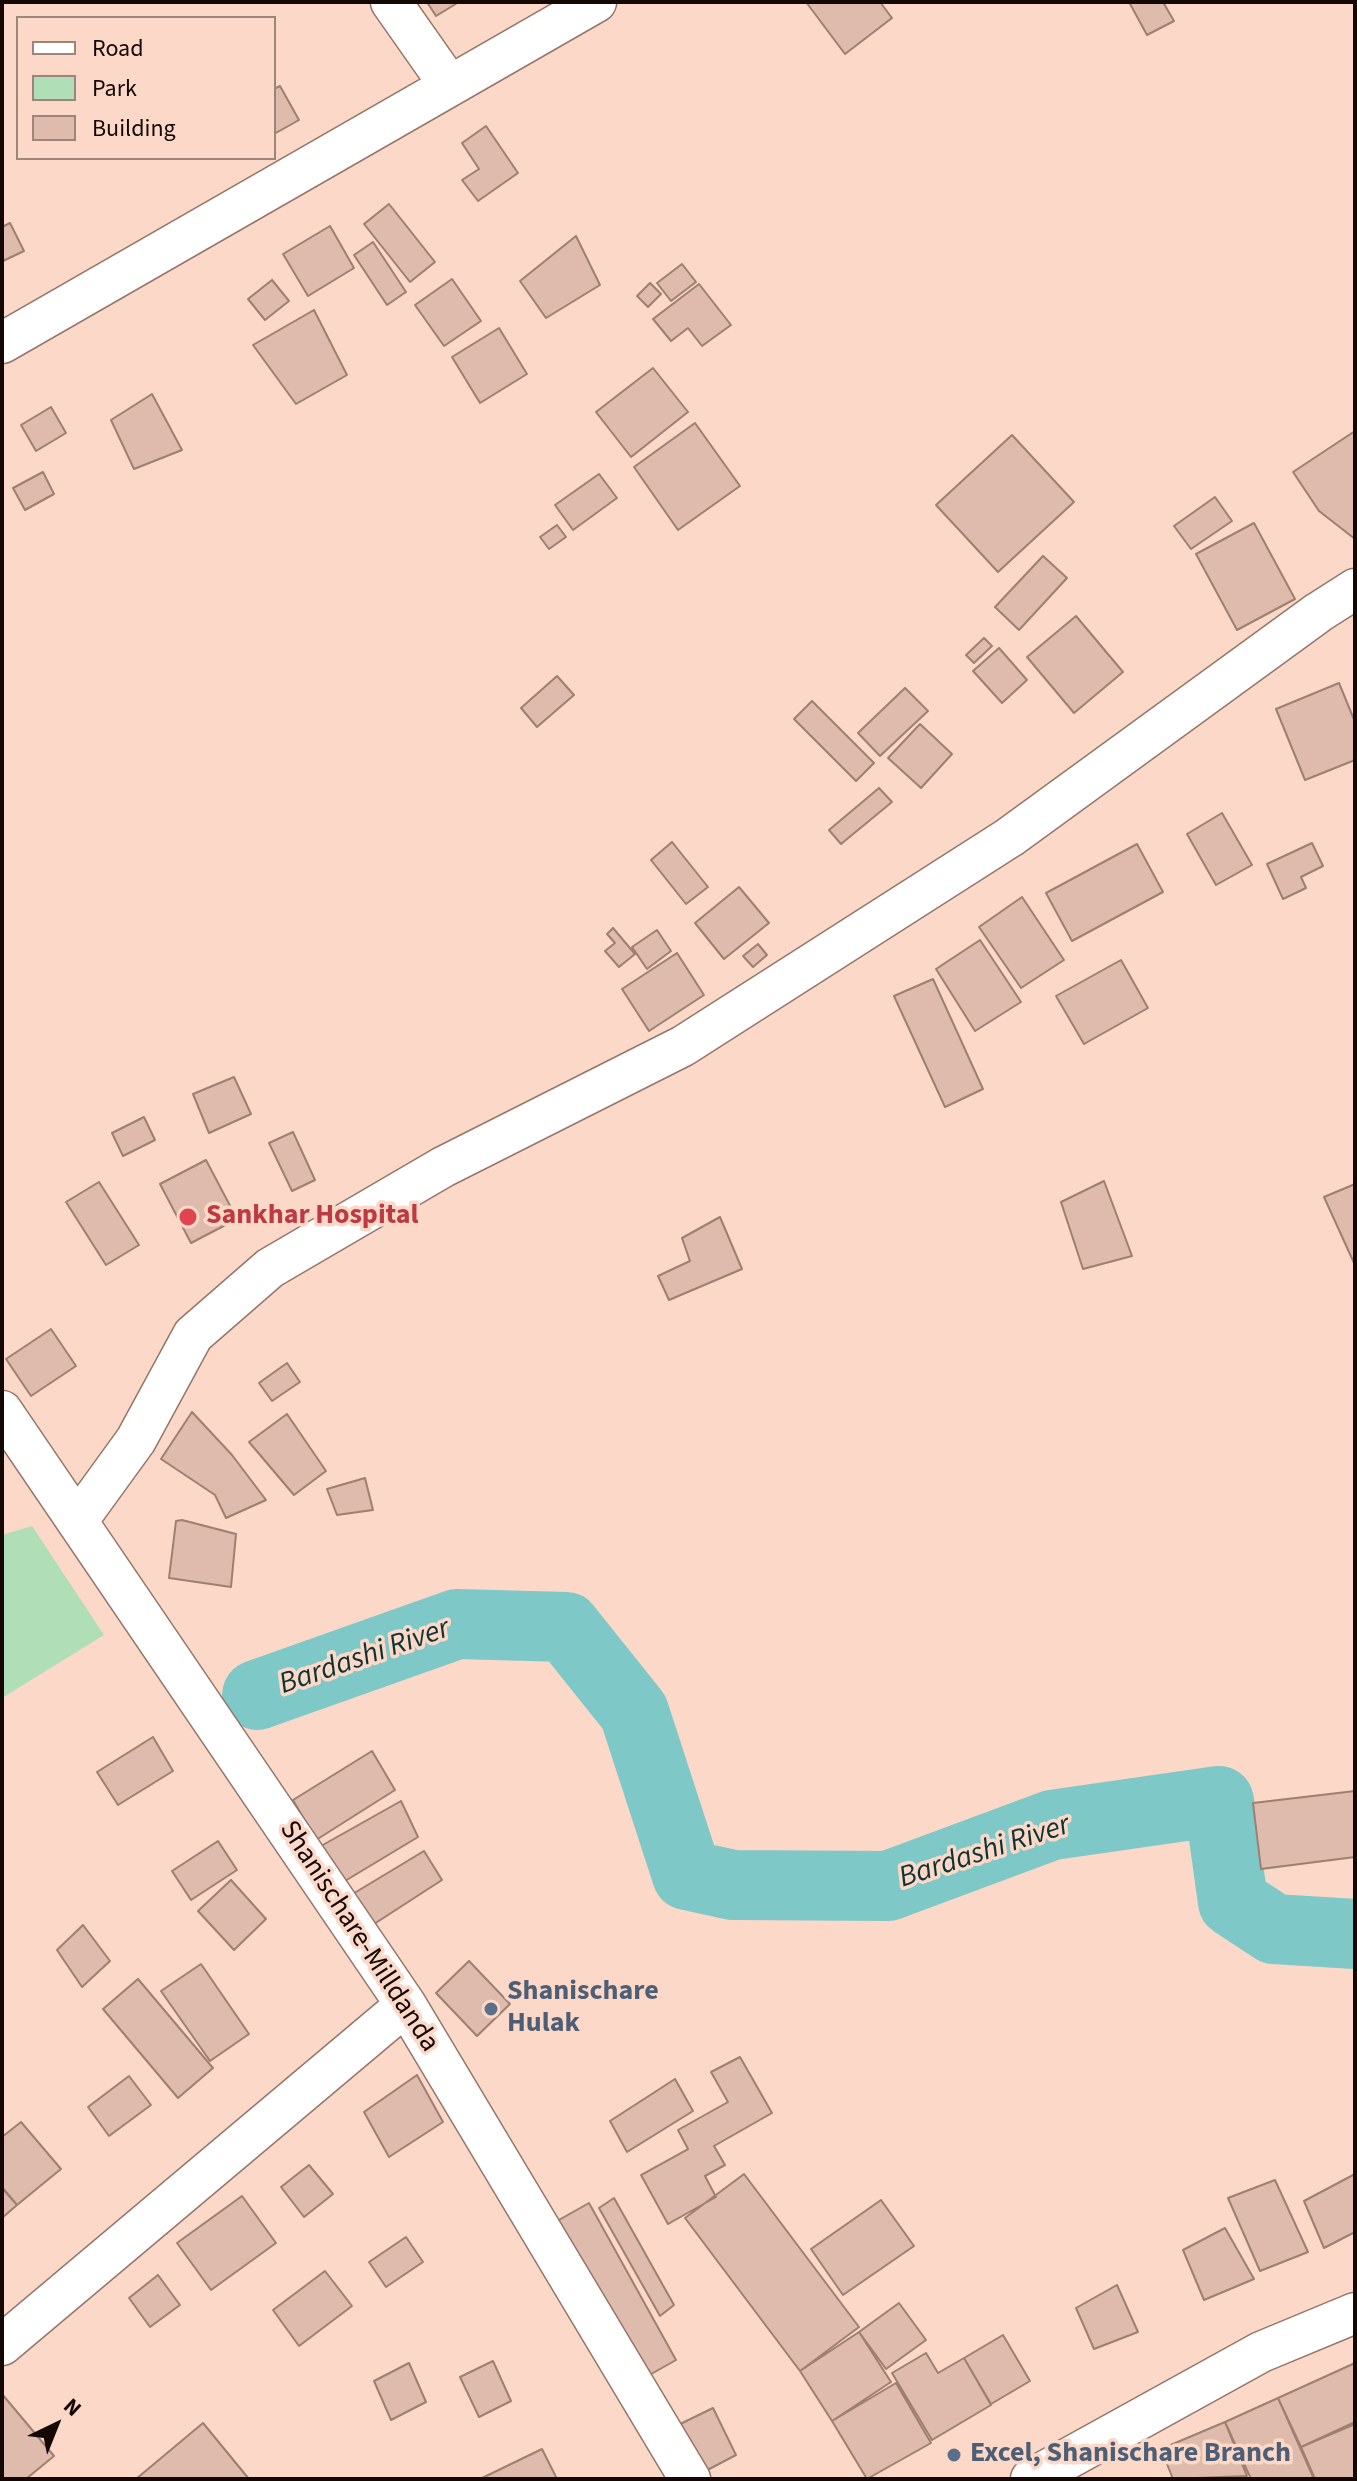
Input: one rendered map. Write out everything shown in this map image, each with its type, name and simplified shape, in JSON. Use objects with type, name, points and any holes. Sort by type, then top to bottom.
[{"type":"street","points":[[391,2],[450,86]]},
{"type":"street","points":[[2,343],[596,2]]},
{"type":"street","points":[[78,1520],[136,1440],[193,1335],[270,1268],[443,1167],[683,1046],[1010,837],[1355,589]]},
{"type":"street","name":"Shanischare-Milldanda","points":[[2,1411],[406,2005],[690,2479]]},
{"type":"street","points":[[2,2345],[406,2005]]},
{"type":"street","points":[[1031,2479],[1261,2352],[1355,2313]]},
{"type":"green space","points":[[32,1526],[104,1635],[2,1698],[2,1535]]},
{"type":"building","points":[[427,2],[459,2],[436,16]]},
{"type":"building","points":[[806,2],[880,2],[892,18],[845,54]]},
{"type":"building","points":[[1129,2],[1163,2],[1174,21],[1147,35]]},
{"type":"building","points":[[280,86],[299,120],[276,133],[276,88]]},
{"type":"building","points":[[486,126],[518,173],[478,201],[462,180],[479,169],[462,143]]},
{"type":"building","points":[[389,204],[435,262],[410,282],[364,224]]},
{"type":"building","points":[[10,223],[24,251],[3,261],[2,227]]},
{"type":"building","points":[[330,226],[354,268],[308,296],[283,254]]},
{"type":"building","points":[[576,236],[600,285],[546,318],[520,281]]},
{"type":"building","points":[[373,242],[406,292],[387,305],[354,255]]},
{"type":"building","points":[[682,264],[696,282],[671,301],[657,283]]},
{"type":"building","points":[[452,279],[481,321],[444,346],[415,305]]},
{"type":"building","points":[[272,280],[289,301],[265,320],[248,299]]},
{"type":"building","points":[[650,283],[661,294],[648,307],[637,296]]},
{"type":"building","points":[[699,284],[731,325],[702,346],[688,328],[671,341],[653,319]]},
{"type":"building","points":[[314,310],[347,375],[296,404],[253,345]]},
{"type":"building","points":[[499,328],[527,374],[480,403],[452,357]]},
{"type":"building","points":[[653,368],[688,412],[631,457],[596,412]]},
{"type":"building","points":[[152,394],[182,450],[134,469],[111,420]]},
{"type":"building","points":[[51,407],[66,433],[36,451],[21,425]]},
{"type":"building","points":[[695,423],[740,486],[678,530],[634,467]]},
{"type":"building","points":[[1355,431],[1355,539],[1319,511],[1293,472]]},
{"type":"building","points":[[1012,435],[1074,502],[998,572],[936,505]]},
{"type":"building","points":[[43,472],[54,494],[25,510],[13,488]]},
{"type":"building","points":[[599,474],[617,498],[573,530],[555,505]]},
{"type":"building","points":[[1215,497],[1232,521],[1191,549],[1174,526]]},
{"type":"building","points":[[1254,523],[1295,599],[1237,630],[1196,554]]},
{"type":"building","points":[[557,525],[566,537],[549,549],[540,537]]},
{"type":"building","points":[[1043,556],[1067,578],[1019,630],[995,607]]},
{"type":"building","points":[[1076,616],[1123,672],[1074,713],[1027,657]]},
{"type":"building","points":[[984,638],[992,646],[974,663],[966,655]]},
{"type":"building","points":[[999,648],[1027,680],[1002,703],[973,671]]},
{"type":"building","points":[[557,676],[574,695],[537,727],[521,708]]},
{"type":"building","points":[[1339,683],[1355,722],[1355,760],[1305,780],[1276,709]]},
{"type":"building","points":[[905,688],[928,711],[880,756],[858,733]]},
{"type":"building","points":[[812,701],[874,763],[856,781],[794,719]]},
{"type":"building","points":[[920,724],[952,754],[921,788],[888,758]]},
{"type":"building","points":[[879,788],[892,802],[841,844],[829,830]]},
{"type":"building","points":[[1222,813],[1252,865],[1216,885],[1187,834]]},
{"type":"building","points":[[672,842],[708,887],[686,904],[651,860]]},
{"type":"building","points":[[1312,843],[1323,866],[1301,877],[1306,888],[1283,899],[1267,864]]},
{"type":"building","points":[[1137,844],[1163,892],[1072,941],[1046,893]]},
{"type":"building","points":[[739,887],[769,923],[724,959],[695,923]]},
{"type":"building","points":[[1022,897],[1064,960],[1021,988],[979,927]]},
{"type":"building","points":[[613,928],[635,954],[619,967],[605,951],[615,943],[607,934]]},
{"type":"building","points":[[657,930],[671,951],[647,969],[632,947]]},
{"type":"building","points":[[980,940],[1021,1002],[975,1031],[936,969]]},
{"type":"building","points":[[758,944],[767,955],[753,967],[743,956]]},
{"type":"building","points":[[677,953],[704,995],[649,1031],[622,989]]},
{"type":"building","points":[[1121,960],[1148,1008],[1084,1044],[1056,996]]},
{"type":"building","points":[[933,979],[983,1089],[945,1107],[894,996]]},
{"type":"building","points":[[234,1077],[251,1114],[209,1133],[193,1094]]},
{"type":"building","points":[[144,1117],[155,1140],[123,1156],[112,1133]]},
{"type":"building","points":[[293,1132],[315,1180],[292,1191],[269,1143]]},
{"type":"building","points":[[206,1160],[237,1219],[191,1243],[160,1184]]},
{"type":"building","points":[[1104,1181],[1132,1256],[1083,1269],[1061,1202]]},
{"type":"building","points":[[99,1182],[139,1245],[106,1265],[66,1202]]},
{"type":"building","points":[[1355,1184],[1355,1262],[1354,1263],[1324,1197]]},
{"type":"building","points":[[720,1217],[742,1269],[669,1300],[658,1276],[690,1261],[682,1238]]},
{"type":"building","points":[[51,1329],[76,1366],[31,1396],[6,1359]]},
{"type":"building","points":[[287,1363],[300,1382],[272,1401],[259,1383]]},
{"type":"building","points":[[192,1412],[232,1455],[266,1500],[226,1518],[215,1495],[161,1459]]},
{"type":"building","points":[[287,1414],[326,1471],[294,1495],[249,1442]]},
{"type":"building","points":[[365,1478],[373,1510],[337,1515],[327,1489]]},
{"type":"building","points":[[176,1521],[236,1534],[231,1587],[169,1578]]},
{"type":"building","points":[[153,1737],[173,1771],[118,1805],[97,1772]]},
{"type":"building","points":[[372,1751],[395,1790],[316,1840],[293,1800]]},
{"type":"building","points":[[1355,1791],[1355,1857],[1261,1869],[1253,1803]]},
{"type":"building","points":[[401,1801],[418,1837],[340,1884],[321,1846]]},
{"type":"building","points":[[218,1841],[237,1870],[191,1900],[172,1871]]},
{"type":"building","points":[[424,1851],[442,1880],[371,1926],[351,1895]]},
{"type":"building","points":[[231,1880],[266,1919],[234,1950],[198,1911]]},
{"type":"building","points":[[83,1925],[110,1961],[82,1987],[57,1950]]},
{"type":"building","points":[[469,1961],[510,2004],[477,2036],[436,1993]]},
{"type":"building","points":[[201,1964],[249,2034],[210,2061],[161,1991]]},
{"type":"building","points":[[138,1979],[213,2068],[178,2098],[103,2009]]},
{"type":"building","points":[[740,2057],[772,2113],[714,2146],[725,2165],[705,2176],[716,2197],[668,2224],[641,2175],[688,2149],[678,2130],[728,2102],[711,2072]]},
{"type":"building","points":[[417,2075],[443,2122],[389,2157],[364,2112]]},
{"type":"building","points":[[129,2076],[151,2105],[109,2136],[88,2107]]},
{"type":"building","points":[[675,2079],[693,2111],[627,2152],[610,2121]]},
{"type":"building","points":[[21,2122],[61,2169],[17,2205],[2,2187],[2,2137]]},
{"type":"building","points":[[309,2165],[333,2194],[304,2217],[281,2187]]},
{"type":"building","points":[[744,2174],[859,2327],[800,2371],[685,2218]]},
{"type":"building","points":[[1355,2174],[1355,2232],[1324,2248],[1304,2201]]},
{"type":"building","points":[[1275,2180],[1308,2252],[1260,2271],[1228,2198]]},
{"type":"building","points":[[2,2188],[17,2205],[2,2218]]},
{"type":"building","points":[[242,2196],[276,2243],[211,2290],[177,2243]]},
{"type":"building","points":[[614,2198],[674,2305],[660,2316],[599,2208]]},
{"type":"building","points":[[881,2200],[914,2246],[843,2295],[811,2249]]},
{"type":"building","points":[[589,2203],[676,2360],[637,2382],[550,2225]]},
{"type":"building","points":[[1225,2228],[1254,2279],[1204,2300],[1183,2250]]},
{"type":"building","points":[[406,2237],[423,2262],[386,2287],[369,2262]]},
{"type":"building","points":[[325,2271],[352,2306],[299,2346],[273,2310]]},
{"type":"building","points":[[158,2275],[180,2305],[150,2327],[129,2298]]},
{"type":"building","points":[[1117,2285],[1138,2332],[1094,2349],[1076,2308]]},
{"type":"building","points":[[899,2303],[926,2340],[886,2369],[859,2332]]},
{"type":"building","points":[[859,2332],[891,2382],[832,2421],[800,2371]]},
{"type":"building","points":[[1003,2335],[1030,2381],[991,2404],[964,2358]]},
{"type":"building","points":[[926,2353],[938,2373],[964,2358],[991,2405],[932,2440],[892,2373]]},
{"type":"building","points":[[493,2361],[511,2401],[479,2417],[460,2377]]},
{"type":"building","points":[[409,2363],[426,2402],[391,2420],[374,2381]]},
{"type":"building","points":[[1355,2363],[1355,2422],[1301,2447],[1278,2398]]},
{"type":"building","points":[[896,2383],[931,2443],[867,2479],[832,2421]]},
{"type":"building","points":[[2,2394],[54,2456],[26,2479],[2,2479]]},
{"type":"building","points":[[1278,2398],[1314,2479],[1251,2479],[1225,2422]]},
{"type":"building","points":[[713,2408],[736,2455],[696,2476],[672,2428]]},
{"type":"building","points":[[1225,2422],[1247,2476],[1173,2479],[1161,2449]]},
{"type":"building","points":[[203,2423],[249,2479],[136,2479]]},
{"type":"building","points":[[1355,2424],[1355,2479],[1315,2479],[1301,2447]]},
{"type":"building","points":[[542,2449],[557,2479],[480,2479]]},
{"type":"waterway","name":"Bardashi River","points":[[257,1695],[457,1624],[566,1627],[634,1712],[687,1875],[733,1885],[888,1886],[1052,1825],[1219,1801],[1233,1902],[1274,1929],[1355,1934]]},
{"type":"place","name":"Sankhar Hospital","points":[[188,1217]]},
{"type":"place","name":"Shanischare Hulak","points":[[491,2009]]},
{"type":"place","name":"Excel, Shanischare Branch","points":[[954,2455]]}]
